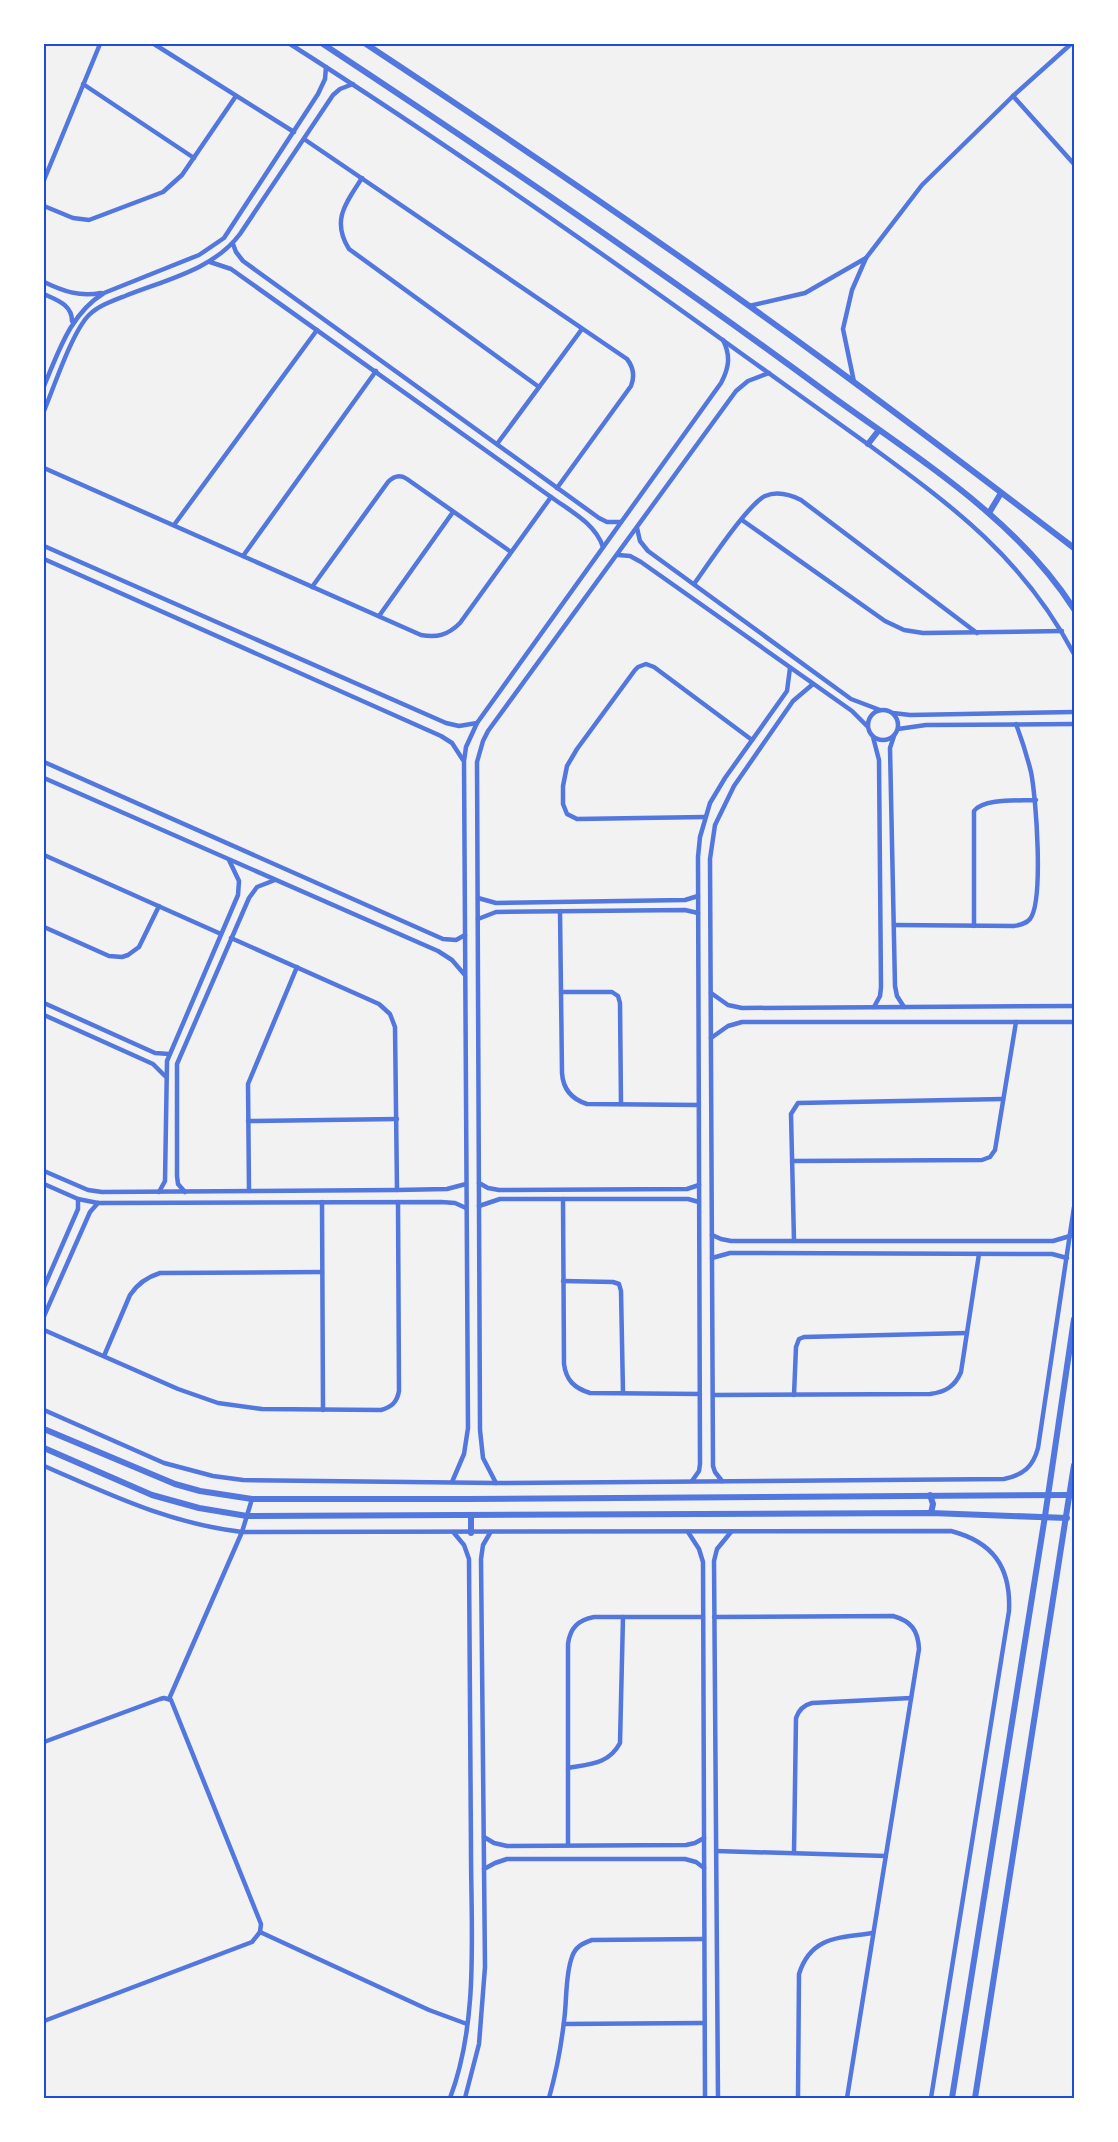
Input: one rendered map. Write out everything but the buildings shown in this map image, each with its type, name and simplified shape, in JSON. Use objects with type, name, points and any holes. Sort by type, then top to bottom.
[{"type":"street","points":[[44,180],[100,44]]},
{"type":"street","points":[[154,44],[294,132]]},
{"type":"street","points":[[290,44],[516,195],[723,340],[930,490],[1008,559],[1037,594],[1062,631],[1074,654]]},
{"type":"street","points":[[323,44],[474,143],[667,277],[879,430],[989,513],[1039,561],[1074,609]]},
{"type":"street","points":[[366,44],[496,129],[749,306],[854,382],[1074,549]]},
{"type":"street","points":[[854,382],[843,329],[852,290],[866,258],[922,185],[1013,96],[1071,44]]},
{"type":"street","points":[[44,282],[75,294],[90,296],[104,293],[208,251],[224,238],[294,132],[326,79],[326,67]]},
{"type":"street","points":[[83,84],[194,158]]},
{"type":"street","points":[[44,411],[78,332],[89,315],[107,304],[210,262],[233,244],[329,101],[336,92],[353,84]]},
{"type":"street","points":[[318,94],[329,101]]},
{"type":"street","points":[[44,206],[73,218],[96,218],[163,192],[178,180],[236,96]]},
{"type":"street","points":[[1013,96],[1074,164]]},
{"type":"street","points":[[304,138],[627,359],[634,372],[634,379],[557,488]]},
{"type":"street","points":[[362,178],[340,216],[342,239],[348,249],[539,387]]},
{"type":"street","points":[[242,213],[250,219]]},
{"type":"street","points":[[233,244],[243,261],[557,488],[599,518],[607,522],[621,522]]},
{"type":"street","points":[[749,306],[805,292],[866,258]]},
{"type":"street","points":[[210,262],[228,266],[551,497],[592,527],[598,534],[603,547]]},
{"type":"street","points":[[158,271],[162,281]]},
{"type":"street","points":[[44,386],[72,323],[86,306],[104,293]]},
{"type":"street","points":[[44,294],[64,303],[69,308],[72,323]]},
{"type":"street","points":[[497,444],[582,329]]},
{"type":"street","points":[[174,525],[317,330]]},
{"type":"street","points":[[452,1482],[464,1454],[468,1428],[465,1106],[464,761],[466,747],[477,723],[721,383],[728,364],[723,340]]},
{"type":"street","points":[[54,362],[63,366]]},
{"type":"street","points":[[243,556],[376,371]]},
{"type":"street","points":[[496,1483],[488,1470],[481,1447],[477,762],[479,752],[488,731],[736,391],[748,381],[769,373]]},
{"type":"street","points":[[868,444],[879,430]]},
{"type":"street","points":[[44,468],[421,635],[432,637],[442,636],[452,631],[460,623],[551,497]]},
{"type":"street","points":[[312,587],[388,482],[394,477],[407,479],[511,552]]},
{"type":"street","points":[[989,513],[1001,493]]},
{"type":"street","points":[[694,584],[754,503],[772,494],[792,495],[977,633]]},
{"type":"street","points":[[379,616],[453,512]]},
{"type":"street","points":[[592,527],[599,518]]},
{"type":"street","points":[[742,520],[894,626],[923,633],[1062,631]]},
{"type":"street","points":[[637,528],[643,546],[851,699],[880,710],[910,715],[1074,712]]},
{"type":"street","points":[[44,546],[447,723],[459,726],[477,723]]},
{"type":"street","points":[[618,555],[630,556],[641,562],[852,711],[867,726],[873,737],[879,760],[881,987],[880,996],[874,1007]]},
{"type":"street","points":[[44,560],[441,736],[452,743],[464,761]]},
{"type":"street","points":[[175,618],[180,606]]},
{"type":"street","points":[[705,817],[572,818],[564,810],[563,804],[563,786],[567,766],[577,748],[635,670],[646,664],[654,667],[752,740]]},
{"type":"street","points":[[519,665],[531,673]]},
{"type":"street","points":[[692,1481],[700,1468],[698,896],[700,837],[705,817],[717,790],[787,691],[790,668]]},
{"type":"street","points":[[722,1481],[713,1466],[710,859],[715,825],[734,786],[793,701],[813,684]]},
{"type":"street","points":[[867,726],[872,714],[880,710]]},
{"type":"street","points":[[893,713],[898,720],[898,729],[890,748],[895,986],[897,996],[904,1007]]},
{"type":"street","points":[[894,925],[1020,926],[1031,919],[1034,913],[1037,871],[1035,800],[1025,748],[1016,724]]},
{"type":"street","points":[[898,729],[926,725],[1074,724]]},
{"type":"street","points":[[873,737],[886,740],[894,736]]},
{"type":"street","points":[[44,762],[443,939],[456,940],[465,934]]},
{"type":"street","points":[[44,778],[438,951],[452,960],[465,975]]},
{"type":"street","points":[[974,926],[974,811],[986,803],[1035,800]]},
{"type":"street","points":[[44,855],[221,934]]},
{"type":"street","points":[[158,1192],[165,1181],[165,1076],[169,1054],[239,888],[237,874],[229,860]]},
{"type":"street","points":[[184,1192],[178,1184],[177,1176],[177,1064],[252,892],[263,883],[275,880]]},
{"type":"street","points":[[478,898],[496,903],[685,900],[698,896]]},
{"type":"street","points":[[44,927],[109,956],[122,957],[139,947],[159,906]]},
{"type":"street","points":[[478,919],[496,912],[685,910],[698,912]]},
{"type":"street","points":[[560,911],[562,1072],[566,1089],[579,1101],[587,1104],[699,1105]]},
{"type":"street","points":[[231,938],[379,1004],[390,1014],[395,1027],[397,1190]]},
{"type":"street","points":[[249,1191],[249,1078],[297,968]]},
{"type":"street","points":[[561,992],[612,992],[618,996],[620,1003],[621,1104]]},
{"type":"street","points":[[711,993],[728,1005],[742,1008],[1074,1006]]},
{"type":"street","points":[[44,1003],[155,1053],[169,1054]]},
{"type":"street","points":[[44,1015],[153,1064],[165,1076]]},
{"type":"street","points":[[711,1038],[728,1026],[741,1022],[1074,1022]]},
{"type":"street","points":[[792,1161],[986,1159],[995,1150],[1016,1022]]},
{"type":"street","points":[[794,1241],[791,1114],[795,1106],[803,1101],[1003,1099]]},
{"type":"street","points":[[465,1106],[479,1105]]},
{"type":"street","points":[[248,1120],[397,1119]]},
{"type":"street","points":[[44,1171],[95,1192],[397,1190],[440,1189],[466,1184]]},
{"type":"street","points":[[479,1183],[499,1190],[687,1189],[699,1185]]},
{"type":"street","points":[[44,1184],[78,1199],[98,1203],[441,1202],[454,1203],[466,1209]]},
{"type":"street","points":[[440,1189],[441,1202]]},
{"type":"street","points":[[44,1287],[78,1209],[78,1199]]},
{"type":"street","points":[[479,1206],[500,1199],[688,1199],[699,1202]]},
{"type":"street","points":[[563,1199],[564,1364],[568,1379],[580,1390],[590,1393],[700,1394]]},
{"type":"street","points":[[322,1202],[323,1410]]},
{"type":"street","points":[[44,1329],[186,1393],[218,1403],[258,1409],[381,1410],[394,1404],[398,1398],[398,1202]]},
{"type":"street","points":[[44,1316],[90,1212],[98,1203]]},
{"type":"street","points":[[44,1410],[164,1462],[213,1476],[243,1480],[496,1483],[1004,1479],[1016,1477],[1027,1470],[1035,1460],[1038,1448],[1074,1207]]},
{"type":"street","points":[[712,1235],[726,1241],[1053,1241],[1070,1236]]},
{"type":"street","points":[[712,1258],[730,1253],[1052,1254],[1067,1258]]},
{"type":"street","points":[[713,1395],[930,1394],[945,1391],[958,1380],[961,1372],[979,1254]]},
{"type":"street","points":[[104,1356],[130,1295],[136,1287],[151,1276],[160,1273],[322,1272]]},
{"type":"street","points":[[563,1281],[613,1281],[619,1284],[623,1393]]},
{"type":"street","points":[[952,2098],[1045,1516],[1074,1319]]},
{"type":"street","points":[[794,1395],[796,1347],[799,1339],[804,1337],[967,1333]]},
{"type":"street","points":[[44,1430],[175,1484],[218,1494],[252,1498],[1070,1495]]},
{"type":"street","points":[[44,1448],[152,1495],[198,1508],[247,1516],[932,1512],[1067,1518]]},
{"type":"street","points":[[975,2098],[1074,1465]]},
{"type":"street","points":[[44,1466],[168,1517],[214,1529],[242,1532],[951,1531],[969,1536],[985,1545],[997,1558],[1006,1575],[1010,1592],[1009,1611],[931,2098]]},
{"type":"street","points":[[930,1495],[933,1504],[932,1512]]},
{"type":"street","points":[[169,1699],[242,1532],[252,1498]]},
{"type":"street","points":[[471,1515],[471,1533]]},
{"type":"street","points":[[688,1532],[702,1556],[705,2098]]},
{"type":"street","points":[[718,2098],[715,1555],[731,1532]]},
{"type":"street","points":[[450,2098],[461,2063],[467,2024],[471,1965],[469,1559],[464,1545],[454,1533]]},
{"type":"street","points":[[465,2098],[479,2044],[485,1967],[481,1559],[483,1545],[490,1533]]},
{"type":"street","points":[[714,1617],[893,1616],[905,1619],[914,1627],[918,1637],[919,1649],[847,2098]]},
{"type":"street","points":[[568,1768],[606,1760],[615,1753],[620,1743],[623,1617]]},
{"type":"street","points":[[568,1845],[569,1636],[573,1628],[586,1618],[703,1617]]},
{"type":"street","points":[[794,1853],[796,1718],[798,1712],[812,1703],[911,1698]]},
{"type":"street","points":[[44,1742],[160,1699],[169,1699],[174,1703],[260,1919],[260,1932],[252,1942],[44,2022]]},
{"type":"street","points":[[484,1837],[494,1843],[507,1846],[686,1845],[704,1838]]},
{"type":"street","points":[[716,1851],[886,1856]]},
{"type":"street","points":[[484,1869],[507,1859],[685,1859],[696,1862],[704,1868]]},
{"type":"street","points":[[260,1932],[429,2010],[467,2024]]},
{"type":"street","points":[[798,2098],[799,1974],[803,1961],[812,1949],[823,1942],[873,1933]]},
{"type":"street","points":[[549,2098],[556,2071],[572,1957],[575,1951],[585,1942],[592,1940],[704,1939]]},
{"type":"street","points":[[564,2024],[704,2023]]}]
